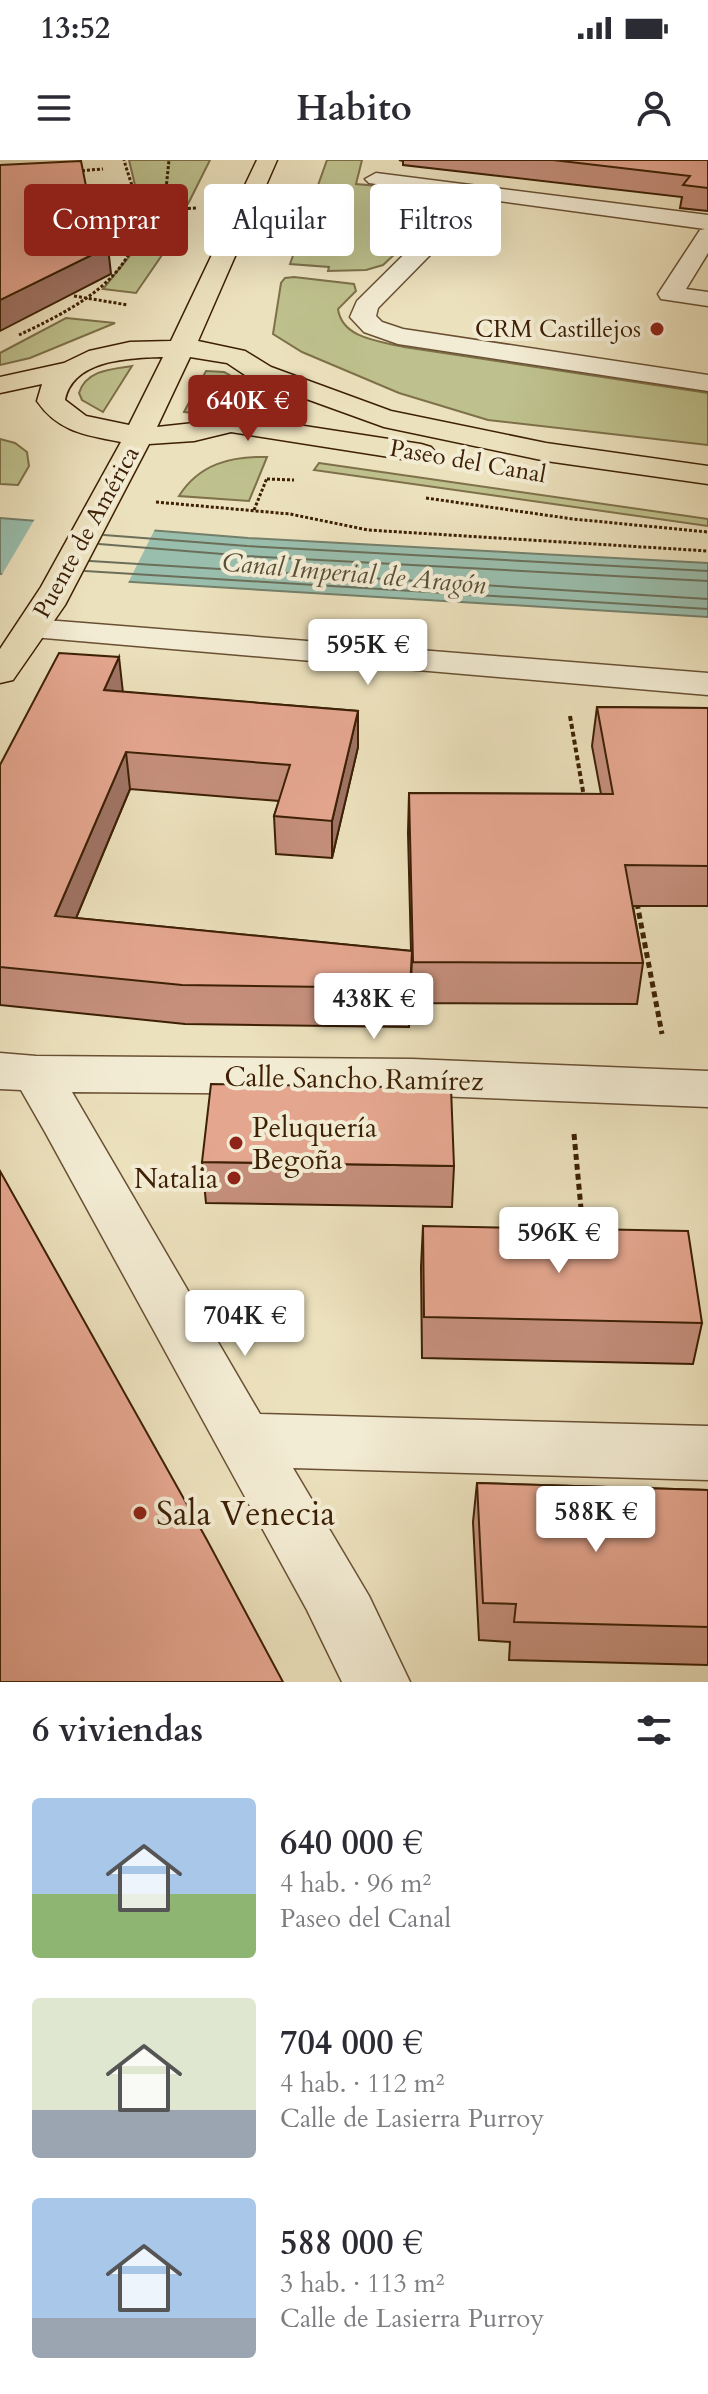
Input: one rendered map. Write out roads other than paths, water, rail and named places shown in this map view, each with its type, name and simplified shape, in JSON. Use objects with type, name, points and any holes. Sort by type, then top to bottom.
[{"type":"main road","name":"Puente de América","points":[[0,672],[16,628],[53,595],[102,507],[182,348],[267,160]]},
{"type":"main road","name":"Paseo del Canal","points":[[0,385],[72,369],[113,353],[182,348],[236,357],[261,373],[335,402],[443,432],[546,452],[708,475]]},
{"type":"main road","name":"Paseo del Canal","points":[[72,369],[56,383],[52,391],[52,399],[62,414],[101,431],[139,436],[195,432],[228,423],[252,412],[265,399],[269,385],[261,373]]},
{"type":"main road","name":"Paseo del Canal","points":[[228,423],[708,497]]},
{"type":"street","points":[[376,179],[416,184]]},
{"type":"street","points":[[501,195],[698,219],[708,223]]},
{"type":"street","points":[[708,235],[670,294],[708,299]]},
{"type":"street","points":[[416,256],[366,306],[363,317],[366,322],[398,336],[708,383]]},
{"type":"street","points":[[16,628],[708,684]]},
{"type":"street","points":[[18,1072],[101,1181],[243,1440],[343,1611],[376,1682]]},
{"type":"street","name":"Calle Sancho Ramírez","points":[[18,1072],[412,1077],[708,1089]]},
{"type":"street","points":[[243,1440],[708,1453]]},
{"type":"water","name":"Canal Imperial de Aragón","points":[[0,518],[248,538],[708,563],[708,617],[0,574]]},
{"type":"place","name":"CRM Castillejos","points":[[657,329]]},
{"type":"place","name":"Peluquería Begoña","points":[[236,1143]]},
{"type":"place","name":"Natalia","points":[[234,1178]]},
{"type":"place","name":"Sala Venecia","points":[[140,1513]]}]
